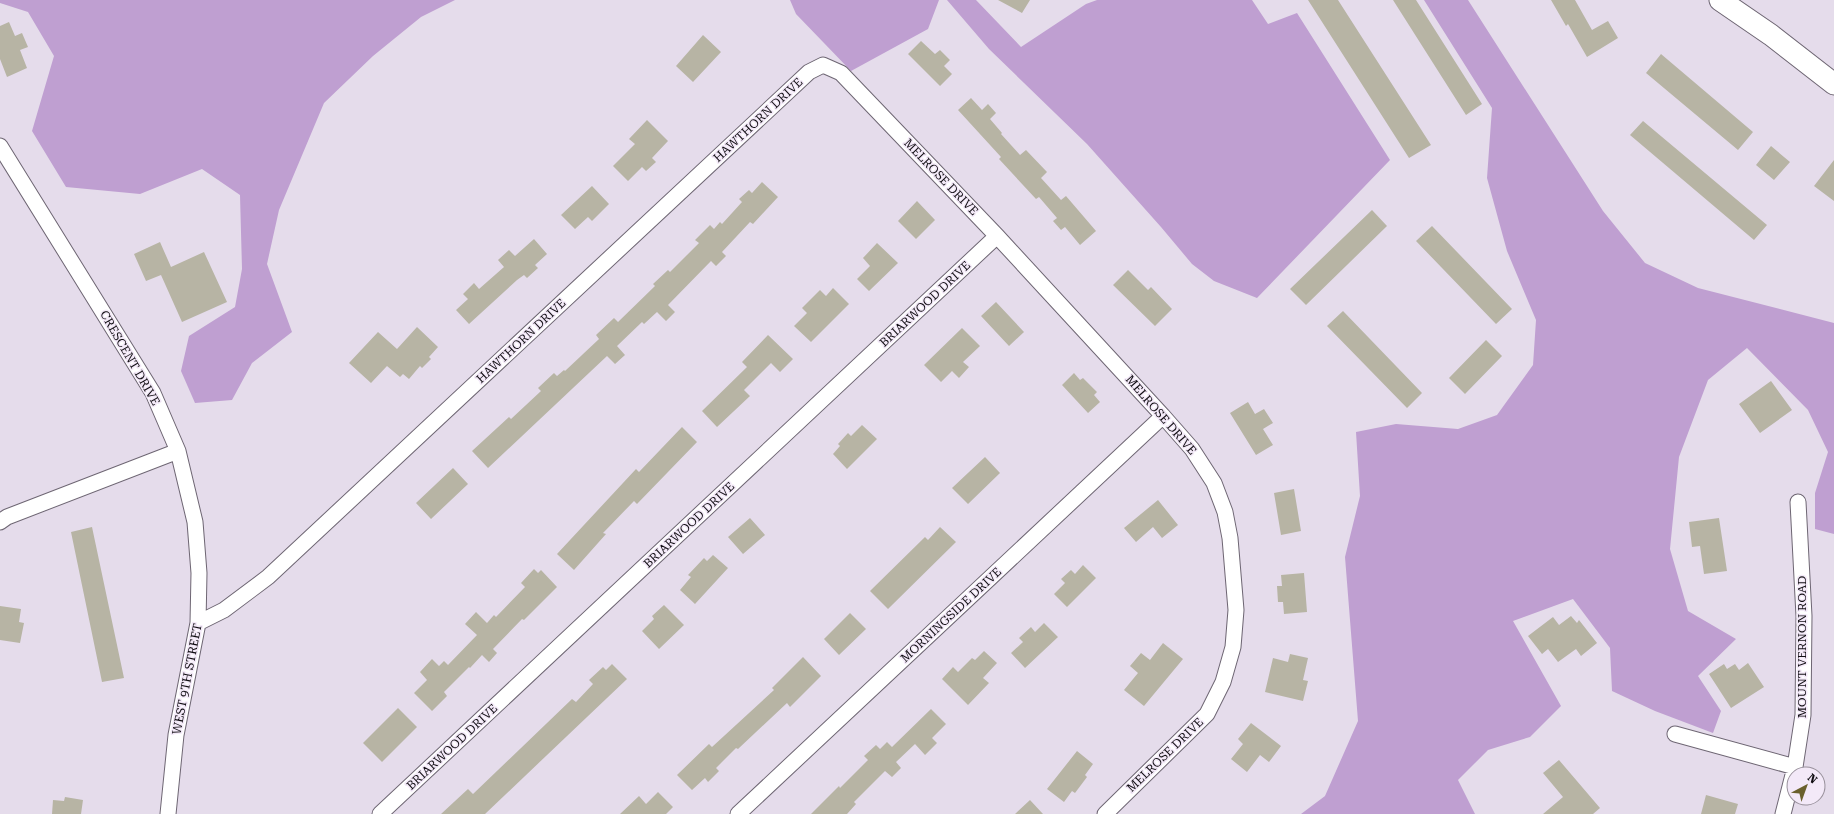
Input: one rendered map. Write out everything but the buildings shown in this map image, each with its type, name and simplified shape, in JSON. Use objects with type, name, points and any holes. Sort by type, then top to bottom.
[{"type":"main road","points":[[1720,0],[1771,35],[1834,84]]},
{"type":"street","name":"HAWTHORN DRIVE","points":[[198,623],[224,610],[268,577],[809,72],[823,65],[842,73]]},
{"type":"street","name":"MELROSE DRIVE","points":[[842,73],[997,236],[1192,449],[1214,483],[1225,512],[1230,538],[1236,610],[1233,647],[1224,682],[1207,714],[1105,814]]},
{"type":"street","name":"CRESCENT DRIVE","points":[[0,146],[153,393],[178,450]]},
{"type":"street","name":"BRIARWOOD DRIVE","points":[[380,814],[997,236]]},
{"type":"street","name":"MORNINGSIDE DRIVE","points":[[738,814],[1163,416]]},
{"type":"street","name":"WEST 9TH STREET","points":[[168,814],[176,735],[198,623],[199,573],[195,522],[178,450]]},
{"type":"street","points":[[0,522],[7,517],[178,450]]},
{"type":"street","name":"MOUNT VERNON ROAD","points":[[1795,766],[1803,715],[1804,681],[1804,616],[1798,502]]},
{"type":"street","points":[[1675,734],[1791,766]]},
{"type":"street","name":"MOUNT VERNON ROAD","points":[[1783,814],[1786,802]]},
{"type":"shaded area","points":[[0,0],[455,0],[421,17],[373,56],[324,103],[279,210],[267,264],[292,332],[252,363],[232,400],[195,403],[181,371],[189,336],[235,307],[242,269],[240,195],[202,169],[140,194],[66,187],[32,131],[54,56],[28,12],[0,3]]},
{"type":"shaded area","points":[[790,0],[939,0],[928,29],[851,71],[796,14]]},
{"type":"shaded area","points":[[947,0],[976,0],[1021,47],[1086,4],[1097,0],[1252,0],[1268,24],[1297,13],[1390,160],[1257,298],[1214,281],[1192,264],[1087,144],[989,49]]},
{"type":"shaded area","points":[[1424,0],[1468,0],[1603,211],[1645,263],[1698,288],[1834,323],[1834,534],[1815,529],[1815,493],[1828,452],[1808,410],[1747,348],[1708,380],[1679,457],[1670,549],[1688,611],[1736,639],[1698,676],[1721,711],[1713,733],[1655,711],[1612,691],[1610,648],[1573,599],[1513,621],[1561,706],[1530,737],[1488,750],[1458,780],[1475,814],[1301,814],[1325,796],[1358,721],[1345,557],[1360,496],[1356,432],[1396,424],[1458,429],[1497,415],[1533,365],[1536,320],[1507,251],[1487,178],[1492,108]]}]
